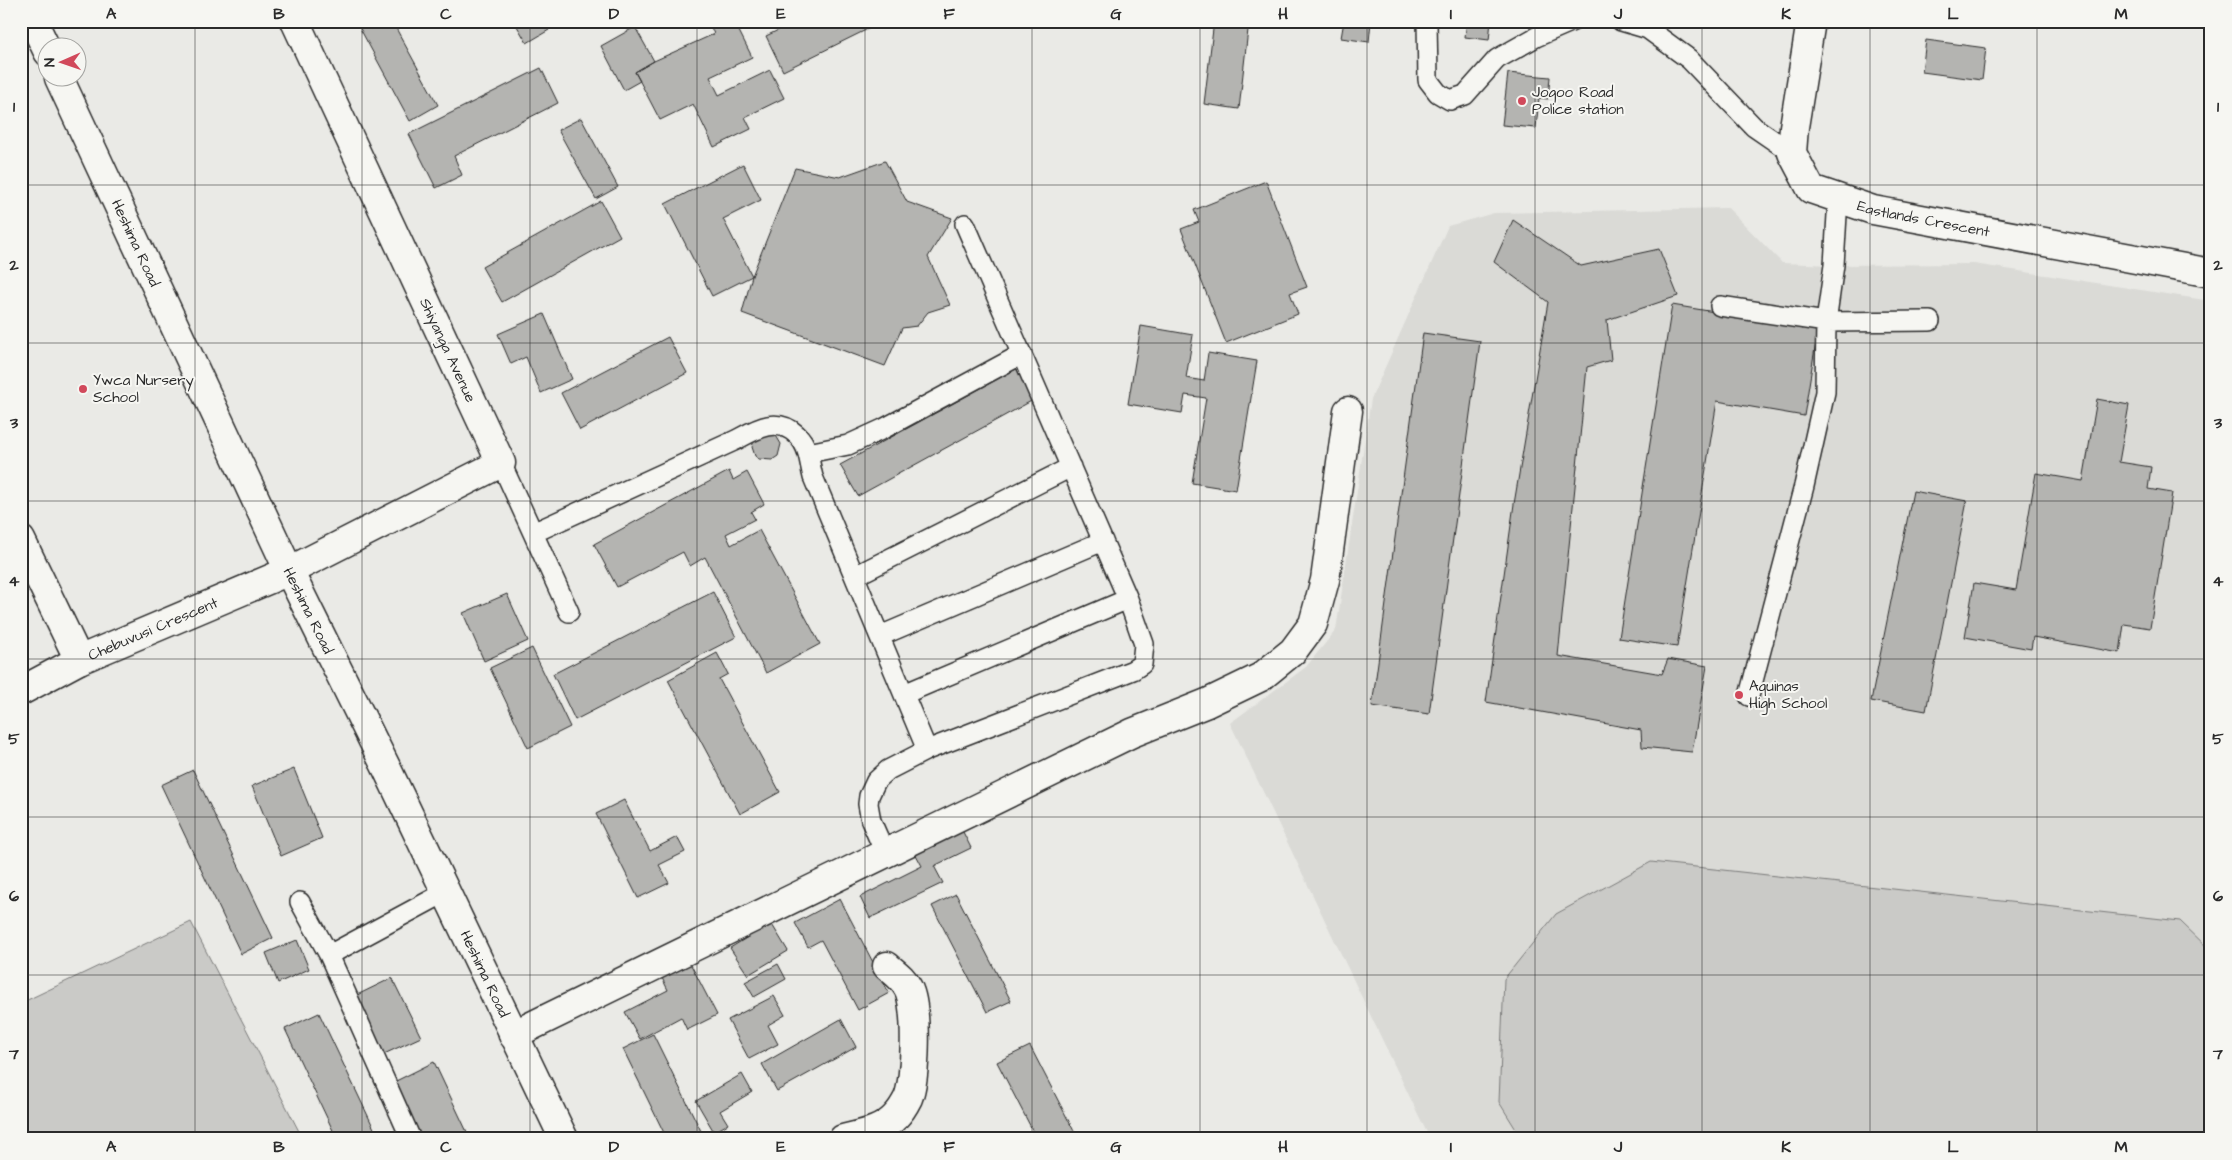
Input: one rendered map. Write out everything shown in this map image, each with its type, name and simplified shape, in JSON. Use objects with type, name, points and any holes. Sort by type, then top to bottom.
[{"type":"street","points":[[33,21],[41,38]]},
{"type":"street","name":"Shiyanga Avenue","points":[[295,21],[501,463]]},
{"type":"street","points":[[1792,153],[1794,127],[1811,21]]},
{"type":"street","name":"Heshima Road","points":[[64,88],[288,571],[388,769],[564,1139]]},
{"type":"street","name":"Eastlands Crescent","points":[[1792,153],[1811,189],[1873,210],[2211,273]]},
{"type":"street","points":[[513,1034],[1132,733],[1207,703],[1261,678],[1293,651],[1313,624],[1325,580],[1348,411]]},
{"type":"street","points":[[288,571],[501,463]]},
{"type":"street","points":[[21,540],[79,660]]},
{"type":"street","name":"Chebuvusi Crescent","points":[[21,691],[79,660],[288,571]]},
{"type":"street","points":[[843,1139],[888,1132],[908,1098],[914,1072],[914,1019],[909,989],[901,978],[887,966]]},
{"type":"lane","points":[[1427,21],[1428,80],[1438,93],[1450,100],[1465,95],[1497,59],[1536,37],[1573,21]]},
{"type":"lane","points":[[1621,21],[1648,29],[1690,59],[1754,127],[1792,153]]},
{"type":"lane","points":[[1749,696],[1804,486],[1825,392],[1826,322],[1834,265],[1838,198]]},
{"type":"lane","points":[[885,854],[868,813],[869,796],[876,781],[888,770],[927,750],[1139,667],[1144,658],[1144,644],[1128,599],[965,224]]},
{"type":"lane","points":[[1720,306],[1826,322],[1930,321]]},
{"type":"lane","points":[[808,453],[848,445],[883,429],[1022,354]]},
{"type":"lane","points":[[533,533],[761,427],[780,425],[792,430],[801,439],[808,453],[814,477],[927,750]]},
{"type":"lane","points":[[501,463],[569,612]]},
{"type":"lane","points":[[855,576],[1071,467]]},
{"type":"lane","points":[[880,636],[1103,541]]},
{"type":"lane","points":[[904,694],[1128,599]]},
{"type":"lane","points":[[329,955],[446,892]]},
{"type":"lane","points":[[300,902],[329,955],[411,1139]]},
{"type":"shaded area","name":"Aquinas High School","points":[[1728,208],[1782,263],[1834,265],[1974,264],[2211,301],[2211,1139],[1430,1139],[1230,723],[1306,667],[1336,630],[1371,399],[1448,226],[1494,213]]},
{"type":"shaded area","points":[[1651,862],[2180,921],[2211,951],[2211,1139],[1522,1139],[1499,1102],[1504,979],[1556,914]]},
{"type":"shaded area","points":[[191,922],[303,1139],[21,1139],[21,1003]]},
{"type":"building","points":[[356,21],[392,21],[438,105],[410,121]]},
{"type":"building","points":[[514,21],[544,21],[549,30],[527,43]]},
{"type":"building","points":[[708,21],[734,21],[752,57],[710,77],[719,95],[770,70],[784,98],[745,117],[751,129],[714,147],[693,104],[660,120],[635,72],[654,61],[714,34]]},
{"type":"building","points":[[797,21],[872,21],[874,26],[783,71],[766,36]]},
{"type":"building","points":[[1214,21],[1249,21],[1239,109],[1204,104]]},
{"type":"building","points":[[1344,21],[1371,21],[1369,42],[1341,38]]},
{"type":"building","points":[[1467,21],[1491,21],[1489,40],[1465,37]]},
{"type":"building","points":[[635,27],[654,61],[635,72],[640,81],[624,90],[601,46]]},
{"type":"building","points":[[1926,40],[1986,48],[1982,80],[1922,72]]},
{"type":"building","points":[[541,68],[558,103],[454,156],[462,175],[436,188],[409,134]]},
{"type":"building","points":[[1508,73],[1550,77],[1548,99],[1539,98],[1536,128],[1502,125]]},
{"type":"building","points":[[581,118],[618,187],[596,199],[558,130]]},
{"type":"building","points":[[885,161],[907,202],[952,218],[928,257],[950,305],[928,312],[917,326],[902,328],[885,366],[742,313],[752,276],[795,168],[840,177]]},
{"type":"building","points":[[743,164],[761,200],[723,219],[752,276],[712,296],[665,204]]},
{"type":"building","points":[[1266,181],[1307,287],[1290,293],[1298,314],[1226,343],[1181,229],[1199,222],[1194,210]]},
{"type":"building","points":[[601,201],[620,236],[502,302],[482,267]]},
{"type":"building","points":[[1513,220],[1581,266],[1659,249],[1678,296],[1607,320],[1611,360],[1587,367],[1558,656],[1662,674],[1668,659],[1707,666],[1692,752],[1642,747],[1641,730],[1486,702],[1514,504],[1548,302],[1494,262]]},
{"type":"building","points":[[1672,305],[1818,329],[1804,416],[1717,401],[1677,647],[1619,638]]},
{"type":"building","points":[[544,314],[572,379],[541,393],[526,357],[511,364],[498,334]]},
{"type":"building","points":[[1141,326],[1193,335],[1186,378],[1204,381],[1208,353],[1257,361],[1236,490],[1192,483],[1206,398],[1185,395],[1182,413],[1128,404]]},
{"type":"building","points":[[1423,333],[1480,341],[1429,714],[1372,706]]},
{"type":"building","points":[[668,337],[687,373],[580,430],[561,393]]},
{"type":"building","points":[[1018,368],[1035,399],[858,496],[840,465]]},
{"type":"building","points":[[2097,399],[2129,405],[2119,462],[2151,467],[2148,489],[2172,493],[2150,628],[2124,624],[2120,653],[2033,637],[2031,649],[1965,637],[1974,583],[2016,590],[2036,473],[2083,481]]},
{"type":"building","points":[[775,434],[781,444],[778,456],[772,460],[759,459],[755,456],[752,447],[755,437]]},
{"type":"building","points":[[729,471],[733,480],[747,472],[764,504],[751,512],[755,519],[726,534],[731,545],[759,530],[820,644],[766,673],[705,557],[690,566],[683,552],[617,587],[594,544]]},
{"type":"building","points":[[1913,491],[1967,501],[1926,711],[1871,701]]},
{"type":"building","points":[[713,592],[736,637],[575,720],[553,674]]},
{"type":"building","points":[[507,594],[528,641],[484,661],[463,613]]},
{"type":"building","points":[[532,648],[570,727],[528,748],[490,668]]},
{"type":"building","points":[[717,653],[728,674],[719,679],[780,792],[740,814],[668,680]]},
{"type":"building","points":[[294,769],[322,838],[281,856],[252,786]]},
{"type":"building","points":[[193,770],[273,938],[241,954],[161,785]]},
{"type":"building","points":[[624,800],[650,851],[677,837],[685,852],[659,865],[669,883],[638,898],[596,814]]},
{"type":"building","points":[[960,826],[971,848],[934,866],[943,883],[870,918],[860,897],[922,866],[913,849]]},
{"type":"building","points":[[956,894],[1011,1001],[987,1012],[932,906]]},
{"type":"building","points":[[840,899],[889,993],[858,1010],[821,940],[808,947],[795,923]]},
{"type":"building","points":[[771,923],[788,951],[748,975],[730,948]]},
{"type":"building","points":[[297,940],[309,969],[278,983],[266,953]]},
{"type":"building","points":[[690,963],[717,1015],[687,1030],[681,1017],[640,1039],[625,1012],[668,990],[662,978]]},
{"type":"building","points":[[778,964],[786,979],[754,997],[745,982]]},
{"type":"building","points":[[392,978],[421,1037],[384,1054],[355,996]]},
{"type":"building","points":[[774,996],[785,1015],[768,1025],[778,1044],[749,1059],[728,1020]]},
{"type":"building","points":[[319,1013],[379,1139],[337,1139],[285,1029]]},
{"type":"building","points":[[841,1019],[856,1047],[777,1091],[762,1064]]},
{"type":"building","points":[[653,1034],[705,1139],[667,1139],[623,1049]]},
{"type":"building","points":[[1030,1046],[1078,1139],[1037,1139],[997,1062]]},
{"type":"building","points":[[434,1062],[468,1134],[458,1139],[422,1139],[394,1082]]},
{"type":"building","points":[[742,1074],[752,1092],[720,1111],[728,1124],[714,1132],[696,1101]]},
{"type":"place","name":"Jogoo Road Police station","points":[[1522,101]]},
{"type":"place","name":"Ywca Nursery School","points":[[83,389]]},
{"type":"place","name":"Aquinas High School","points":[[1739,695]]}]
